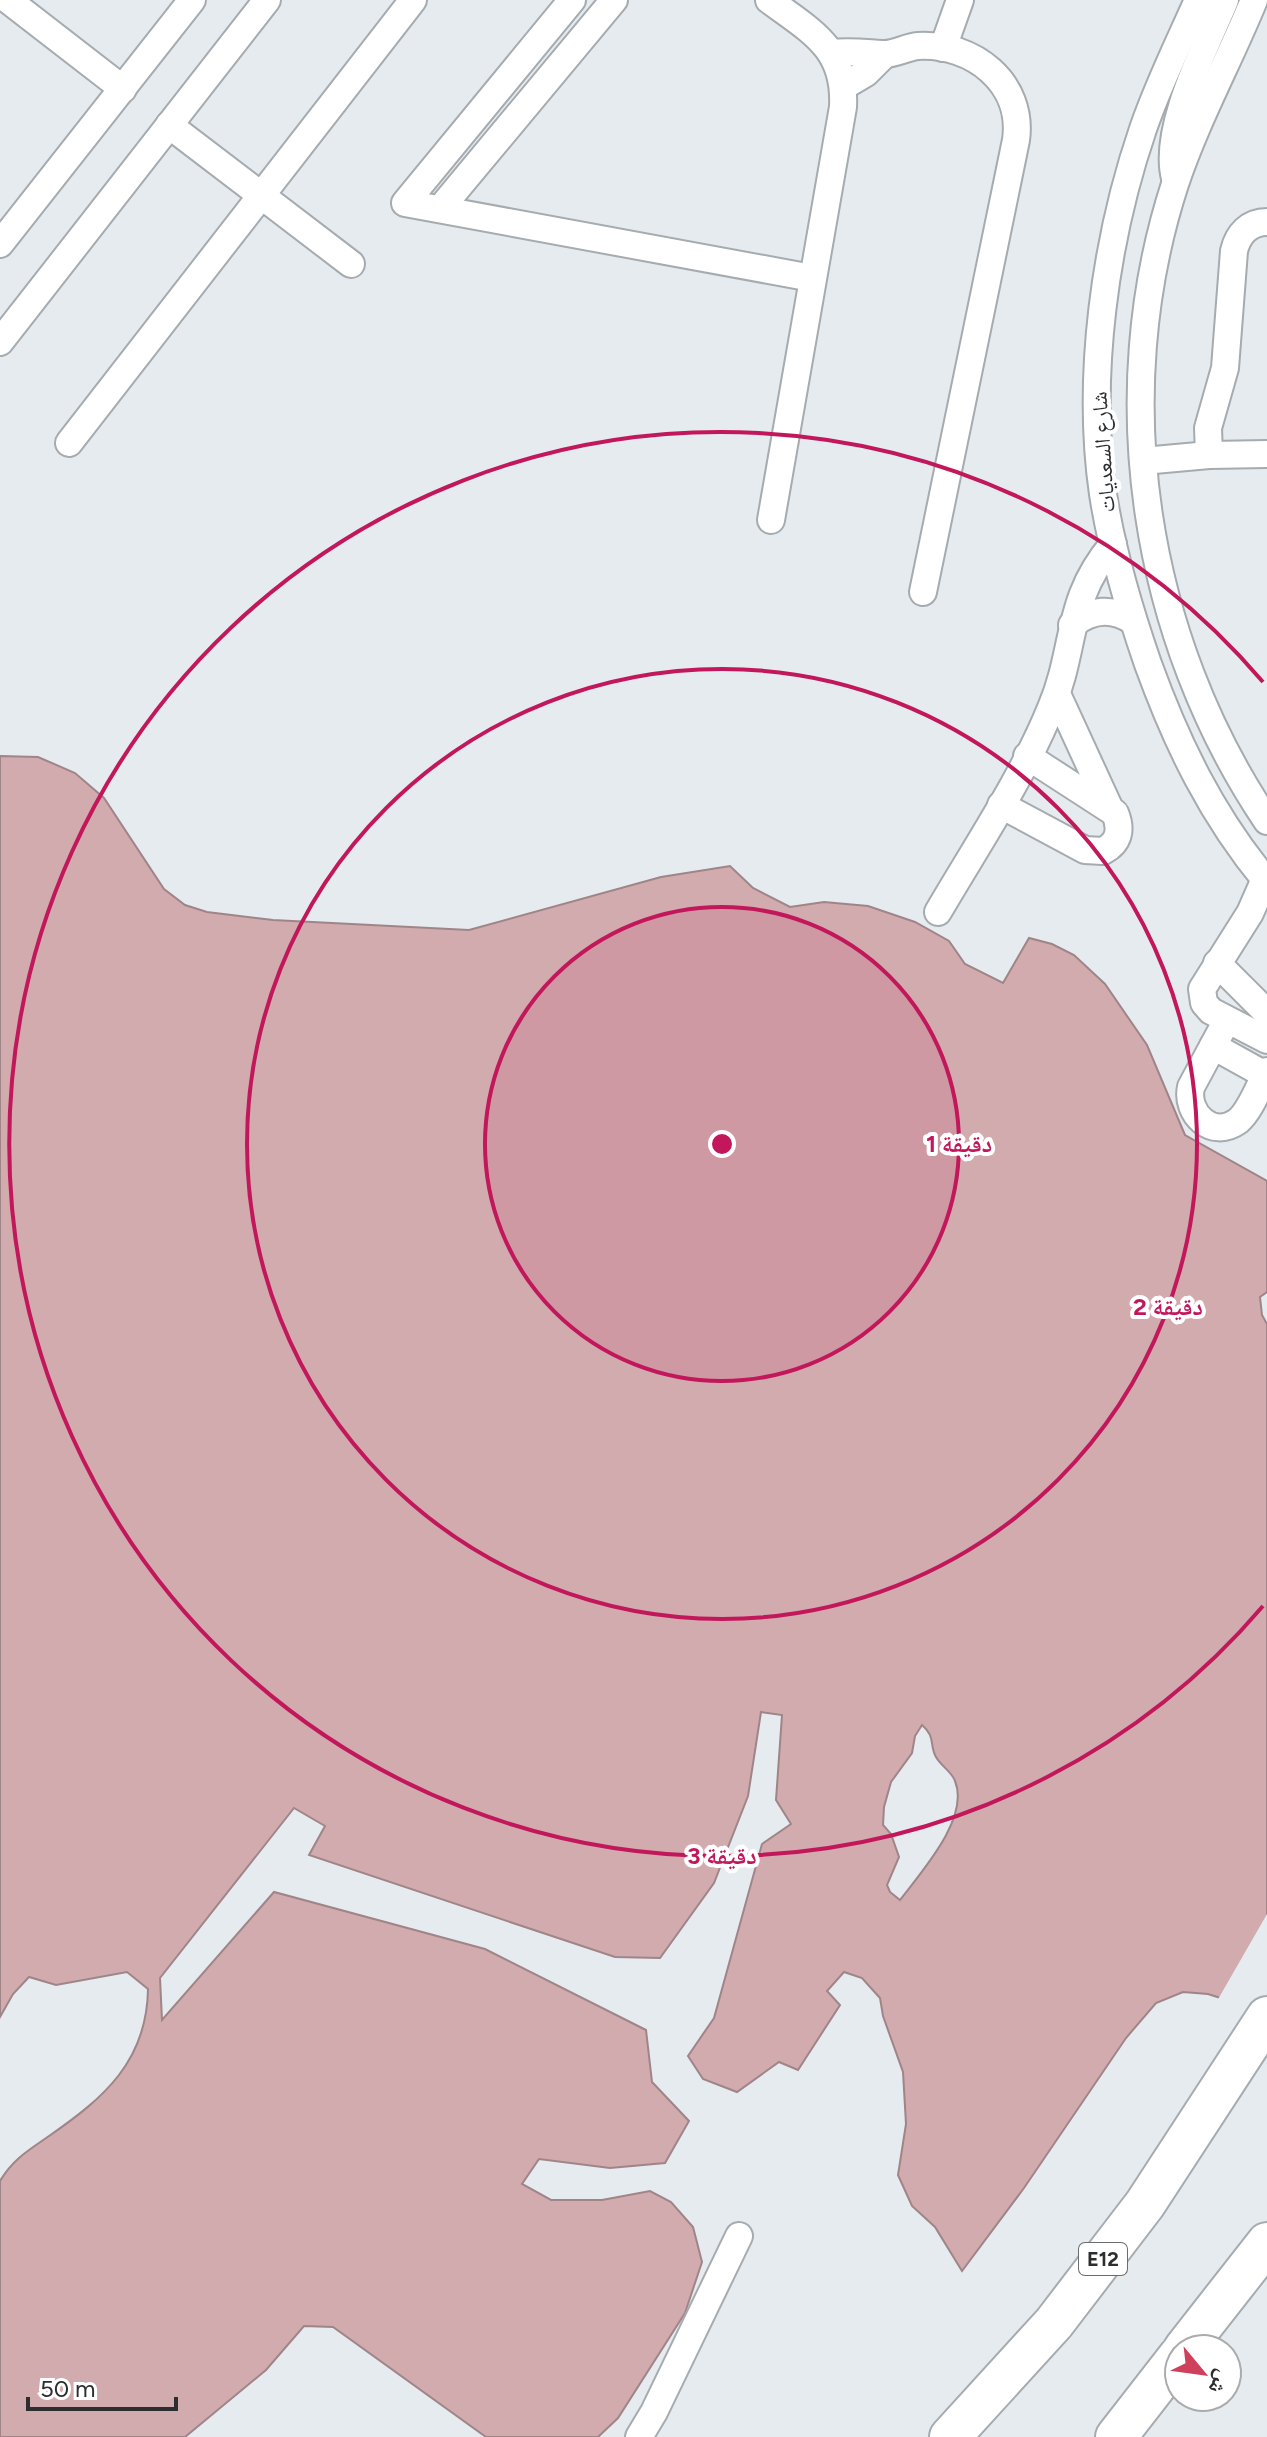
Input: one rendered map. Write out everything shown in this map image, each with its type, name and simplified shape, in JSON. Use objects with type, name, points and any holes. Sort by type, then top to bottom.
[{"type":"highway","name":"E12","points":[[950,2437],[1063,2311],[1145,2204],[1267,2017]]},
{"type":"highway","points":[[1197,2333],[1267,2243]]},
{"type":"highway","points":[[1116,2437],[1163,2377]]},
{"type":"street","points":[[0,244],[192,0]]},
{"type":"street","points":[[0,342],[267,0]]},
{"type":"street","points":[[69,443],[413,0]]},
{"type":"street","points":[[572,0],[405,203],[812,278]]},
{"type":"street","points":[[440,209],[614,0]]},
{"type":"street","points":[[769,0],[812,33],[832,53],[844,86],[843,107],[771,520]]},
{"type":"street","points":[[943,48],[960,0]]},
{"type":"street","name":"شارع السعديات","points":[[1198,0],[1143,128],[1112,252],[1098,363],[1097,407],[1103,494],[1133,621],[1174,732],[1203,792],[1266,880]]},
{"type":"street","points":[[1176,181],[1171,157],[1174,132],[1225,0]]},
{"type":"street","points":[[1249,12],[1267,4]]},
{"type":"street","points":[[26,5],[123,89]]},
{"type":"street","name":"شارع السعديات","points":[[1249,12],[1176,181],[1156,258],[1142,363],[1143,461],[1153,546],[1163,592],[1187,668],[1230,761],[1267,821]]},
{"type":"street","points":[[832,53],[864,51],[885,54],[918,46],[943,48],[980,64],[1000,79],[1014,101],[1018,127],[923,592]]},
{"type":"street","points":[[844,86],[866,73],[885,54]]},
{"type":"street","points":[[169,125],[351,264]]},
{"type":"street","points":[[1209,455],[1208,428],[1225,368],[1234,251],[1245,230],[1267,222]]},
{"type":"street","points":[[1143,461],[1267,454]]},
{"type":"street","points":[[938,912],[1001,805],[1057,694],[1072,625],[1085,584],[1113,544]]},
{"type":"street","points":[[1072,625],[1091,613],[1104,612],[1124,615],[1133,621]]},
{"type":"street","points":[[1057,694],[1109,807]]},
{"type":"street","points":[[1001,805],[1085,850],[1094,852],[1111,847],[1119,832],[1115,813],[1109,807],[1027,756]]},
{"type":"street","points":[[1266,880],[1250,913],[1205,983],[1203,996],[1208,1009],[1267,1040]]},
{"type":"street","points":[[1217,963],[1267,1013]]},
{"type":"street","points":[[1213,1046],[1266,1074],[1243,1115],[1223,1127],[1207,1124],[1194,1113],[1189,1095],[1191,1087],[1213,1046],[1227,1020]]},
{"type":"street","points":[[639,2437],[739,2236]]},
{"type":"shaded area","points":[[0,756],[38,757],[75,773],[104,798],[164,889],[185,905],[207,912],[273,920],[469,930],[661,877],[730,866],[753,888],[790,907],[824,902],[868,906],[915,922],[949,941],[965,964],[1003,983],[1029,938],[1052,944],[1074,955],[1105,984],[1147,1045],[1185,1135],[1267,1181],[1267,1292],[1260,1297],[1262,1315],[1267,1324],[1267,2022],[1233,2002],[1208,1994],[1183,1992],[1156,2003],[1126,2038],[1024,2188],[962,2271],[935,2227],[912,2206],[898,2175],[906,2124],[903,2072],[883,2016],[880,1998],[862,1978],[844,1972],[827,1991],[840,2005],[798,2070],[779,2062],[737,2092],[703,2079],[688,2056],[714,2018],[762,1844],[791,1824],[776,1800],[782,1715],[761,1712],[748,1796],[714,1883],[660,1958],[615,1957],[309,1855],[325,1826],[294,1808],[160,1978],[162,2020],[274,1892],[485,1949],[646,2030],[652,2082],[689,2121],[665,2163],[610,2168],[539,2159],[522,2184],[551,2200],[602,2200],[650,2191],[671,2202],[693,2227],[702,2262],[685,2313],[618,2418],[598,2437],[486,2437],[333,2327],[304,2326],[266,2370],[185,2437],[0,2437],[0,2181],[22,2156],[88,2107],[119,2075],[140,2037],[148,1989],[127,1972],[56,1985],[29,1977],[13,1994],[0,2017]],"holes":[[[922,1725],[936,1757],[955,1781],[958,1796],[956,1811],[941,1844],[900,1900],[887,1885],[899,1857],[891,1834],[883,1825],[884,1807],[891,1782],[912,1753],[915,1736]]]},
{"type":"pier","points":[[1267,1914],[1267,2026],[1217,2001]]}]
